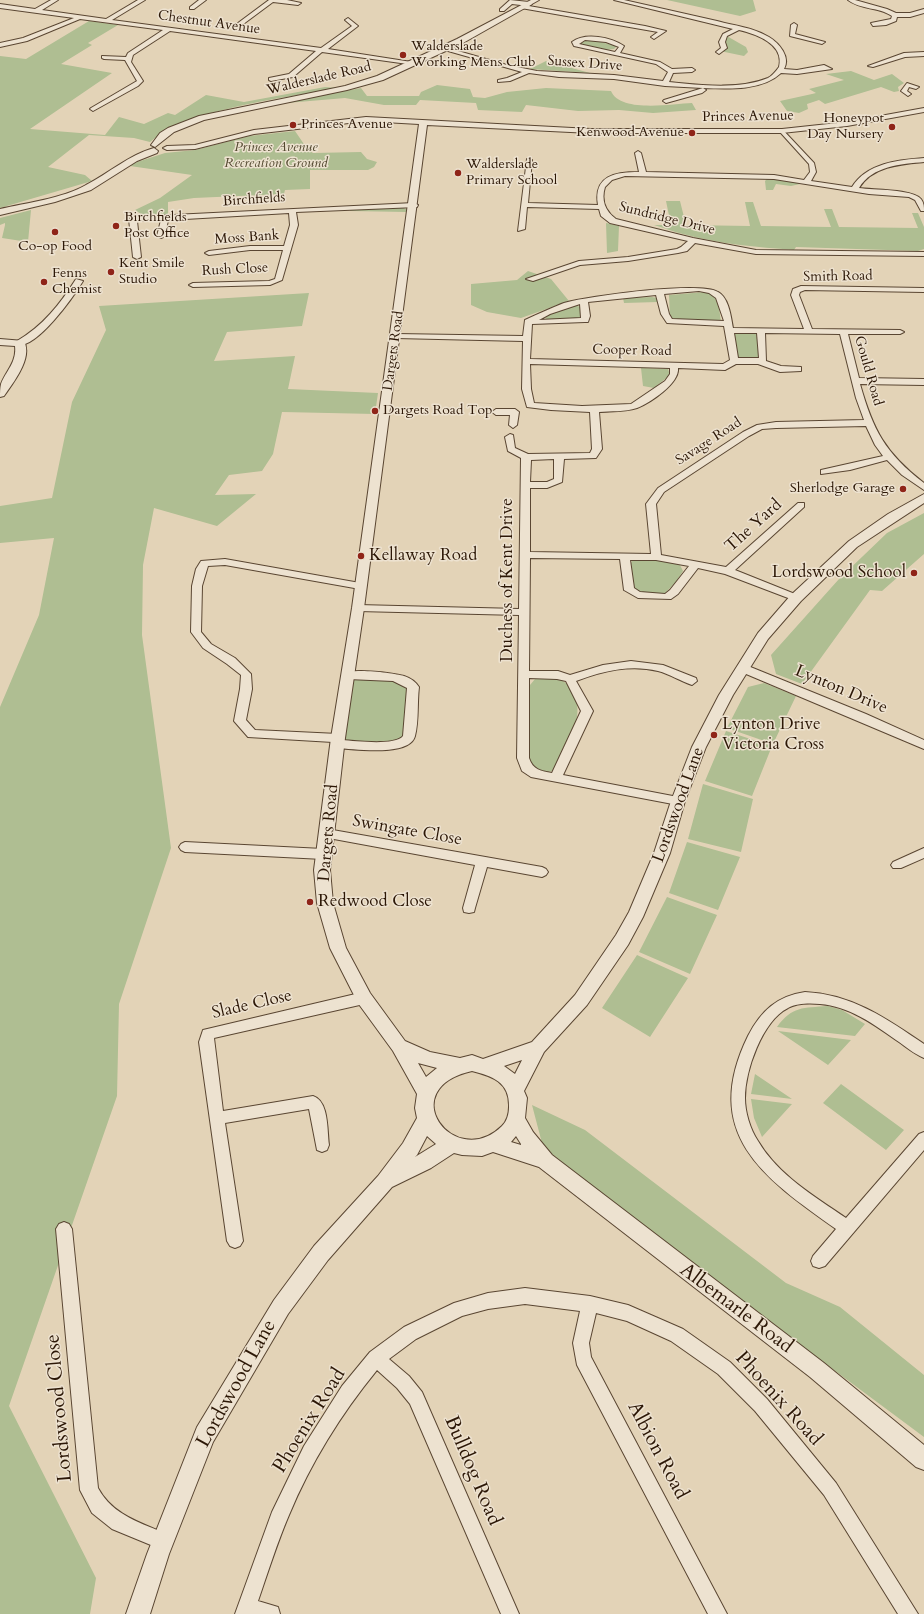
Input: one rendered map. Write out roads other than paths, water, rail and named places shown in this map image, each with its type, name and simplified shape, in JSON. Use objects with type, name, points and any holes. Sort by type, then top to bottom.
[{"type":"street","points":[[36,11],[55,0]]},
{"type":"street","points":[[106,21],[142,0]]},
{"type":"street","points":[[192,8],[203,0]]},
{"type":"street","points":[[240,24],[272,0],[298,3]]},
{"type":"street","name":"Walderslade Road","points":[[0,212],[88,188],[154,148],[162,136],[171,130],[202,118],[362,85],[444,49],[536,0]]},
{"type":"street","points":[[617,0],[740,27],[772,39],[781,51],[783,62],[781,71],[797,72],[824,67],[829,70]]},
{"type":"street","points":[[851,0],[858,4],[886,9],[895,15],[910,15],[924,11]]},
{"type":"street","points":[[502,10],[512,1],[555,14],[611,20],[663,31],[654,37]]},
{"type":"street","name":"Chestnut Avenue","points":[[0,6],[415,63]]},
{"type":"street","points":[[873,24],[894,20],[895,15]]},
{"type":"street","points":[[0,45],[15,46],[60,28],[79,17]]},
{"type":"street","points":[[271,79],[292,76],[322,50],[355,26],[346,19],[362,21]]},
{"type":"street","points":[[794,25],[790,36],[822,42]]},
{"type":"street","points":[[719,52],[724,48],[722,42],[726,36],[740,27]]},
{"type":"street","points":[[93,109],[140,81],[128,62],[130,54],[169,30]]},
{"type":"street","points":[[616,54],[622,47],[618,44],[590,38],[584,38],[575,42],[576,44],[616,54],[658,63],[671,71],[692,70]]},
{"type":"street","name":"Sussex Drive","points":[[444,49],[527,72],[622,78],[665,84],[748,86],[768,80],[781,71]]},
{"type":"street","points":[[710,50],[730,54]]},
{"type":"street","points":[[871,66],[904,55],[924,54]]},
{"type":"street","points":[[104,57],[129,59]]},
{"type":"street","points":[[665,84],[671,71]]},
{"type":"street","points":[[500,81],[512,79],[527,72]]},
{"type":"street","points":[[908,94],[904,91],[906,85],[919,85],[924,90]]},
{"type":"street","name":"Sussex Drive","points":[[666,101],[673,101],[682,96],[702,91],[704,89],[703,86]]},
{"type":"street","name":"Princes Avenue","points":[[154,148],[163,145],[167,148],[195,147],[254,132],[366,118],[607,131],[782,131],[847,124],[924,110]]},
{"type":"street","name":"Dargets Road","points":[[424,122],[396,336],[323,854],[325,903],[330,925],[340,954],[364,998],[399,1046],[426,1093]]},
{"type":"street","points":[[782,131],[812,164],[813,172],[807,181]]},
{"type":"street","points":[[638,153],[642,173]]},
{"type":"street","points":[[521,229],[529,160]]},
{"type":"street","points":[[854,190],[861,180],[881,168],[901,162],[924,160]]},
{"type":"street","name":"Sundridge Drive","points":[[924,193],[910,195],[854,190],[807,181],[757,175],[642,173],[625,174],[605,180],[602,184],[602,207],[604,214],[613,221],[693,240],[774,253],[924,254]]},
{"type":"street","points":[[910,195],[918,199],[924,209]]},
{"type":"street","name":"Birchfields","points":[[137,257],[133,219],[165,219],[356,206],[414,205]]},
{"type":"street","points":[[524,205],[602,207]]},
{"type":"street","points":[[288,248],[294,225],[292,210]]},
{"type":"street","points":[[161,236],[165,219]]},
{"type":"street","points":[[530,279],[579,263],[628,259],[678,251],[684,249],[693,240]]},
{"type":"street","name":"Moss Bank","points":[[209,254],[250,248],[288,248]]},
{"type":"street","name":"Rush Close","points":[[193,285],[270,283],[278,280],[288,248]]},
{"type":"street","points":[[0,342],[20,343],[42,329],[72,293],[79,281]]},
{"type":"street","name":"Smith Road","points":[[809,331],[795,295],[796,291],[804,288],[924,290]]},
{"type":"street","points":[[528,322],[540,314],[584,300],[660,294],[699,289],[713,292],[721,298],[734,361]]},
{"type":"street","name":"Gould Road","points":[[660,294],[665,314],[670,321],[761,331],[843,332],[869,423],[889,457],[924,487]]},
{"type":"street","points":[[528,322],[568,322],[585,320],[584,300]]},
{"type":"street","points":[[528,322],[527,391],[530,405]]},
{"type":"street","points":[[759,361],[764,357],[761,331]]},
{"type":"street","points":[[843,332],[900,332]]},
{"type":"street","points":[[396,336],[527,339]]},
{"type":"street","points":[[0,394],[16,366],[21,352],[20,343]]},
{"type":"street","name":"Cooper Road","points":[[527,362],[724,366],[734,361],[759,361]]},
{"type":"street","points":[[759,361],[780,369],[798,369]]},
{"type":"street","points":[[496,412],[515,412],[530,405],[545,408],[617,409],[633,406],[663,388],[674,375],[674,365]]},
{"type":"street","points":[[857,381],[924,382]]},
{"type":"street","points":[[510,437],[511,449],[526,456],[588,457],[596,454],[597,449],[594,408]]},
{"type":"street","points":[[513,425],[515,412]]},
{"type":"street","name":"Savage Road","points":[[656,557],[651,512],[652,499],[661,490],[746,434],[760,427],[776,425],[869,423]]},
{"type":"street","name":"Duchess of Kent Drive","points":[[526,456],[523,758],[526,768],[536,774],[678,801]]},
{"type":"street","name":"Duchess of Kent Drive","points":[[525,485],[555,484],[559,480],[559,456]]},
{"type":"street","points":[[824,472],[850,468],[889,457]]},
{"type":"street","name":"Lordswood Lane","points":[[426,1093],[433,1081],[444,1071],[458,1065],[472,1064],[486,1065],[504,1074],[516,1089],[538,1047],[581,1000],[622,940],[650,884],[698,747],[726,695],[763,636],[796,598],[853,544],[892,517],[924,498]]},
{"type":"street","name":"The Yard","points":[[728,571],[801,506]]},
{"type":"street","points":[[526,555],[656,557],[728,571],[796,598]]},
{"type":"street","points":[[625,557],[629,590],[632,593],[647,596],[667,597],[674,592],[696,564]]},
{"type":"street","points":[[348,675],[397,677],[409,682],[413,686],[409,737],[405,742],[396,745],[252,734],[240,721],[246,689],[246,674],[231,661],[207,646],[196,632],[198,580],[201,568],[205,563],[225,562],[360,586]]},
{"type":"street","points":[[358,608],[525,612]]},
{"type":"street","points":[[556,778],[587,710],[570,679],[593,671],[629,664],[643,664],[674,672],[692,681]]},
{"type":"street","name":"Lynton Drive","points":[[743,668],[862,717],[924,745]]},
{"type":"street","name":"Duchess of Kent Drive","points":[[524,674],[558,675],[570,679]]},
{"type":"street","name":"Swingate Close","points":[[327,834],[542,872]]},
{"type":"street","points":[[185,847],[323,854]]},
{"type":"street","points":[[897,865],[924,853]]},
{"type":"street","name":"Swingate Close","points":[[469,908],[482,862]]},
{"type":"street","name":"Slade Close","points":[[235,1240],[206,1042],[208,1034],[364,998]]},
{"type":"street","points":[[847,1228],[777,1176],[752,1147],[744,1130],[739,1113],[738,1096],[746,1058],[763,1022],[774,1009],[781,1004],[806,998],[842,1003],[858,1009],[924,1052]]},
{"type":"street","name":"Dargets Road","points":[[399,1046],[428,1059],[458,1065]]},
{"type":"street","name":"Lordswood Lane","points":[[486,1065],[538,1047]]},
{"type":"street","points":[[426,1093],[424,1106],[426,1119],[436,1134],[452,1144],[473,1148],[493,1144],[508,1134],[517,1120],[520,1104],[516,1089]]},
{"type":"street","points":[[217,1118],[313,1102],[316,1105],[322,1145]]},
{"type":"street","name":"Lordswood Lane","points":[[138,1614],[163,1541],[206,1435],[281,1307],[321,1253],[385,1182],[410,1149],[426,1119]]},
{"type":"street","name":"Albemarle Road","points":[[517,1120],[527,1138],[545,1161],[817,1370],[924,1459]]},
{"type":"street","points":[[819,1261],[924,1139]]},
{"type":"street","name":"Lordswood Lane","points":[[385,1182],[424,1162],[452,1144]]},
{"type":"street","name":"Albemarle Road","points":[[493,1144],[545,1161]]},
{"type":"street","name":"Lordswood Close","points":[[64,1229],[89,1490],[98,1507],[118,1523],[163,1541]]},
{"type":"street","name":"Phoenix Road","points":[[245,1610],[281,1512],[310,1452],[348,1392],[376,1358],[410,1333],[460,1309],[488,1301],[525,1296],[590,1304],[628,1313],[677,1335],[724,1368],[760,1405],[830,1489],[909,1614]]},
{"type":"street","name":"Albion Road","points":[[590,1304],[581,1343],[583,1359],[718,1614]]},
{"type":"street","name":"Bulldog Road","points":[[376,1358],[403,1382],[416,1398],[510,1614]]},
{"type":"street","points":[[245,1610],[271,1614]]},
{"type":"place","name":"Walderslade Working Mens Club","points":[[403,55]]},
{"type":"place","name":"Princes Avenue","points":[[293,125]]},
{"type":"place","name":"Honeypot Day Nursery","points":[[892,127]]},
{"type":"place","name":"Kenwood Avenue","points":[[692,133]]},
{"type":"place","name":"Walderslade Primary School","points":[[458,173]]},
{"type":"place","name":"Birchfields Post Office","points":[[116,226]]},
{"type":"place","name":"Co-op Food","points":[[55,232]]},
{"type":"place","name":"Kent Smile Studio","points":[[111,272]]},
{"type":"place","name":"Fenns Chemist","points":[[44,282]]},
{"type":"place","name":"Dargets Road Top","points":[[375,411]]},
{"type":"place","name":"Sherlodge Garage","points":[[903,489]]},
{"type":"place","name":"Kellaway Road","points":[[361,556]]},
{"type":"place","name":"Lordswood School","points":[[914,573]]},
{"type":"place","name":"Lynton Drive Victoria Cross","points":[[714,735]]},
{"type":"place","name":"Redwood Close","points":[[310,902]]},
{"type":"park label","name":"Princes Avenue Recreation Ground","points":[[276,156]]}]
